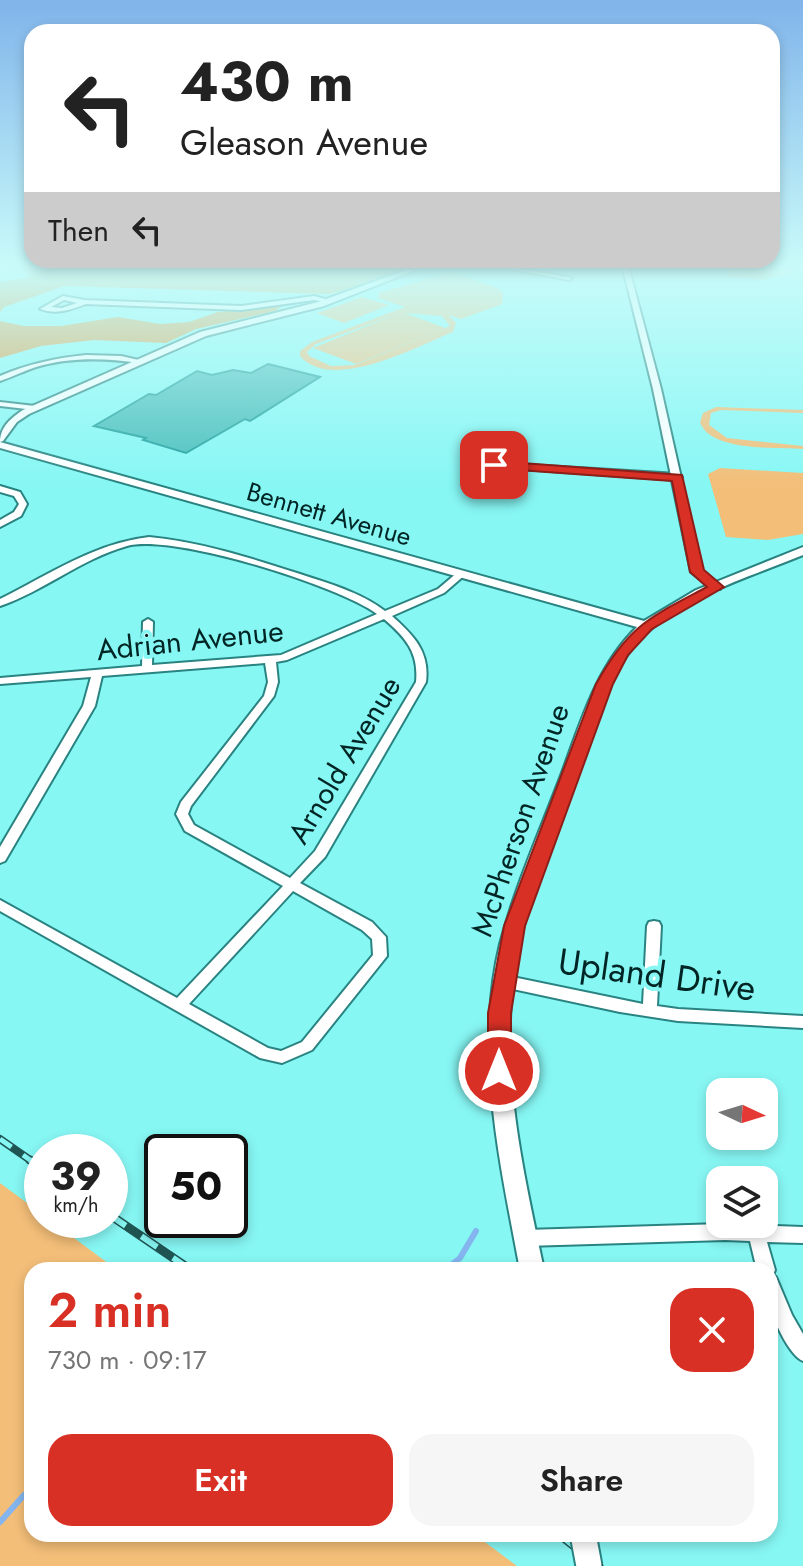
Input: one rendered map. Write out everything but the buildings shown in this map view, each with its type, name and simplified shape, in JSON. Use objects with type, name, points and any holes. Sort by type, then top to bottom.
[{"type":"main road","name":"Bennett Avenue","points":[[0,442],[647,626]]},
{"type":"main road","name":"McPherson Avenue","points":[[530,1262],[502,1107],[500,1013],[503,981],[514,926],[587,727],[621,653],[647,626],[716,587],[803,551]]},
{"type":"main road","points":[[584,1542],[589,1566]]},
{"type":"street","points":[[0,442],[14,420],[35,408],[197,338]]},
{"type":"street","points":[[643,338],[678,477],[697,572],[716,587]]},
{"type":"street","points":[[0,379],[30,366],[61,359],[103,357],[139,361]]},
{"type":"street","points":[[0,404],[35,408]]},
{"type":"street","points":[[467,442],[484,461],[506,467],[678,477]]},
{"type":"street","points":[[0,489],[17,494],[23,504],[18,514],[0,524]]},
{"type":"street","name":"Arnold Avenue","points":[[0,603],[107,550],[130,542],[156,539],[179,542],[350,594],[384,616],[420,653],[424,666],[421,682],[333,837],[293,885],[178,1006]]},
{"type":"street","name":"Adrian Avenue","points":[[0,681],[270,660],[299,653],[441,591],[461,574]]},
{"type":"street","points":[[147,670],[148,622]]},
{"type":"street","points":[[0,905],[265,1054],[282,1057],[307,1046],[380,956],[382,947],[379,937],[367,926],[189,828],[182,814],[185,805],[269,696],[273,682],[270,660]]},
{"type":"street","points":[[0,858],[89,706],[97,674]]},
{"type":"street","points":[[650,1010],[654,926]]},
{"type":"street","name":"Upland Drive","points":[[503,981],[650,1010],[705,1017],[803,1022]]},
{"type":"street","points":[[526,1238],[582,1234],[706,1233]]},
{"type":"street","points":[[778,1234],[803,1235]]},
{"type":"street","points":[[757,1238],[764,1262]]},
{"type":"street","points":[[778,1303],[803,1352]]},
{"type":"shaded area","points":[[0,338],[177,338],[166,343],[94,340],[41,346],[0,358]]},
{"type":"shaded area","points":[[332,338],[316,344],[307,352],[309,356],[331,366],[355,365],[421,338],[439,338],[375,363],[332,370],[314,366],[300,356],[300,351],[312,342]]},
{"type":"shaded area","points":[[338,338],[420,338],[356,364],[313,348]]},
{"type":"shaded area","points":[[716,407],[803,410],[803,413],[721,410],[711,413],[709,425],[727,438],[803,446],[803,449],[746,446],[717,439],[706,432],[700,422],[703,413]]},
{"type":"shaded area","points":[[720,468],[803,473],[803,534],[768,540],[726,537],[708,474]]},
{"type":"shaded area","points":[[0,1183],[24,1201],[24,1238],[74,1238],[106,1262],[24,1262],[24,1542],[485,1542],[517,1566],[0,1566]]},
{"type":"waterway","points":[[455,1262],[476,1231]]},
{"type":"waterway","points":[[0,1522],[24,1495]]},
{"type":"railway","points":[[0,1139],[24,1156]]},
{"type":"railway","points":[[128,1227],[179,1262]]},
{"type":"railway","points":[[569,1542],[599,1566]]},
{"type":"route","points":[[494,465],[678,477],[697,572],[716,587],[647,626],[621,653],[605,684],[514,926],[503,981],[499,1071]]}]
